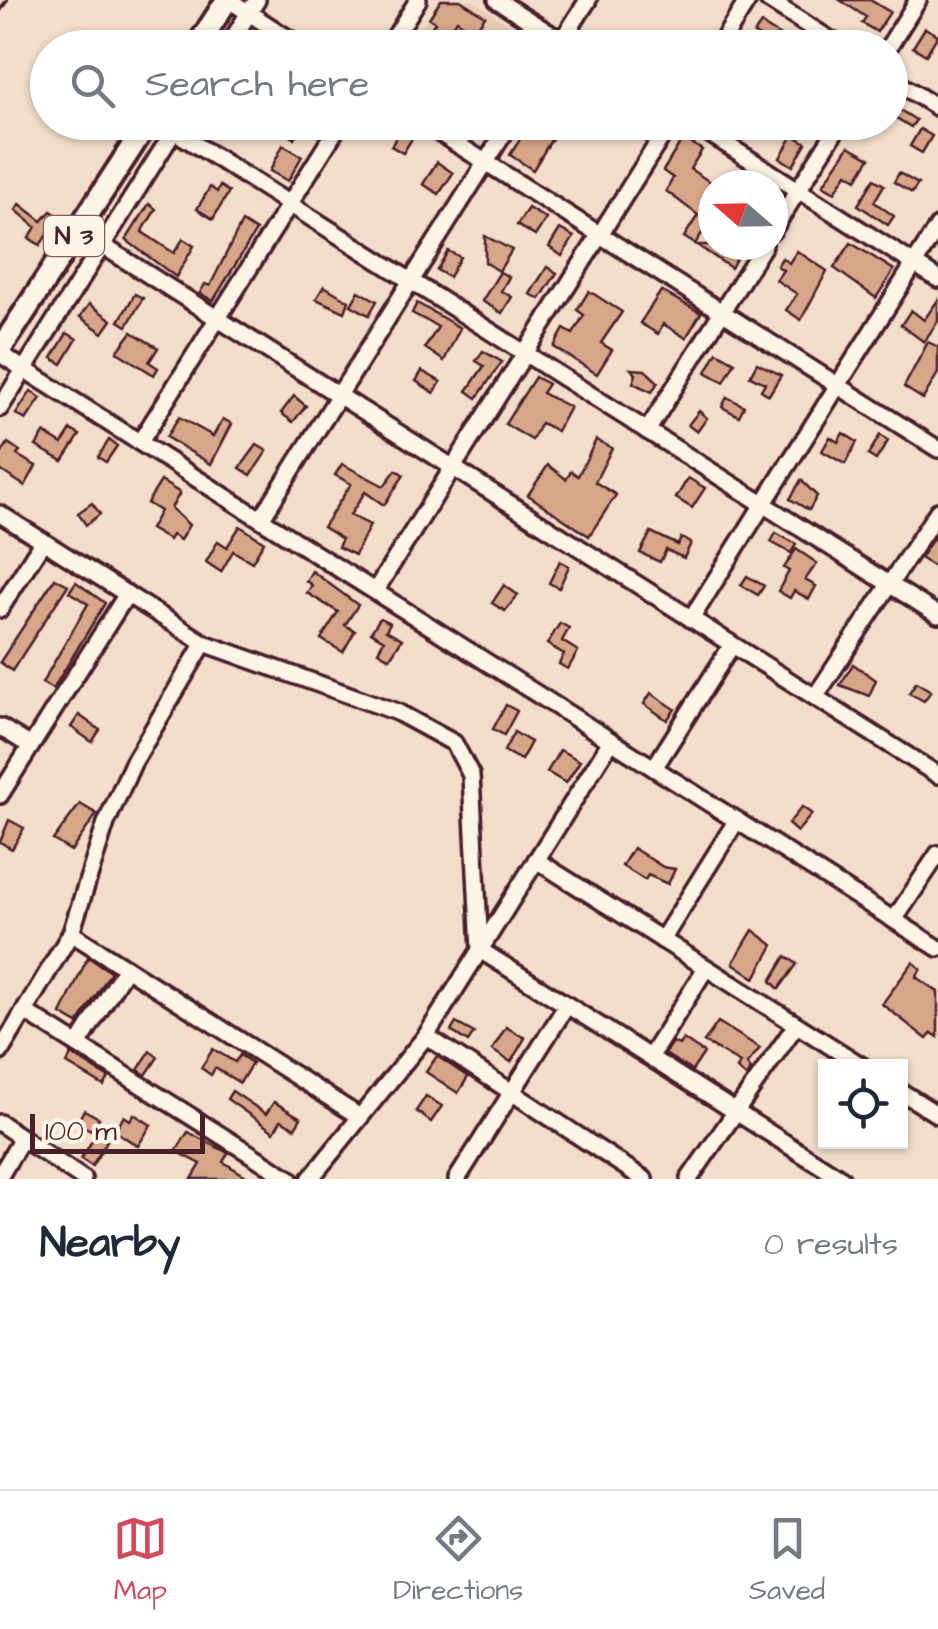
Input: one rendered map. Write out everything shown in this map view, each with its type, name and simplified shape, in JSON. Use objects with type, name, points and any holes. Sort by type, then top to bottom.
[{"type":"main road","points":[[208,30],[228,0]]},
{"type":"main road","name":"N 3","points":[[0,352],[136,140]]},
{"type":"street","points":[[228,0],[253,6],[282,30]]},
{"type":"street","points":[[399,30],[418,0]]},
{"type":"street","points":[[498,0],[542,30]]},
{"type":"street","points":[[572,30],[588,0]]},
{"type":"street","points":[[729,30],[748,0]]},
{"type":"street","points":[[768,0],[815,30]]},
{"type":"street","points":[[899,30],[918,0]]},
{"type":"street","points":[[238,30],[253,6]]},
{"type":"street","points":[[908,89],[938,108]]},
{"type":"street","points":[[0,408],[102,246],[162,140]]},
{"type":"street","points":[[193,140],[938,615]]},
{"type":"street","points":[[140,442],[330,140]]},
{"type":"street","points":[[451,140],[938,449]]},
{"type":"street","points":[[261,519],[499,140]]},
{"type":"street","points":[[376,592],[660,140]]},
{"type":"street","points":[[719,140],[938,279]]},
{"type":"street","points":[[788,206],[830,140]]},
{"type":"street","points":[[691,618],[938,226]]},
{"type":"street","points":[[78,230],[938,775]]},
{"type":"street","points":[[647,430],[755,260]]},
{"type":"street","points":[[0,352],[938,948]]},
{"type":"street","points":[[815,697],[938,511]]},
{"type":"street","points":[[0,514],[204,643],[397,712],[454,743],[472,775],[480,950]]},
{"type":"street","points":[[0,609],[43,541]]},
{"type":"street","points":[[0,795],[127,594]]},
{"type":"street","points":[[0,1052],[71,933],[106,822],[132,763],[204,643]]},
{"type":"street","points":[[654,768],[732,645]]},
{"type":"street","points":[[0,726],[31,746]]},
{"type":"street","points":[[310,1179],[426,1036],[611,740]]},
{"type":"street","points":[[662,940],[737,820]]},
{"type":"street","points":[[894,920],[938,854]]},
{"type":"street","points":[[536,860],[851,1059]]},
{"type":"street","points":[[71,933],[360,1117]]},
{"type":"street","points":[[480,950],[842,1179]]},
{"type":"street","points":[[78,1045],[126,968]]},
{"type":"street","points":[[650,1057],[706,968]]},
{"type":"street","points":[[457,1179],[567,1005]]},
{"type":"street","points":[[24,1011],[290,1179]]},
{"type":"street","points":[[689,1179],[796,1025]]},
{"type":"street","points":[[426,1036],[644,1179]]},
{"type":"street","points":[[908,1096],[938,1115]]},
{"type":"street","points":[[0,1123],[82,1179]]},
{"type":"street","points":[[0,1176],[21,1140]]},
{"type":"shaded area","points":[[439,0],[472,0],[518,30],[420,30]]},
{"type":"building","points":[[441,0],[460,0],[485,16],[475,30],[457,20],[451,30],[430,30],[435,22],[429,18]]},
{"type":"building","points":[[840,0],[870,0],[890,12],[878,30],[862,23],[866,17]]},
{"type":"building","points":[[925,28],[938,35],[926,55],[913,47]]},
{"type":"building","points":[[920,129],[932,136],[922,153],[910,146]]},
{"type":"building","points":[[395,140],[411,140],[403,153],[391,146]]},
{"type":"building","points":[[520,140],[551,140],[533,170],[510,155]]},
{"type":"building","points":[[682,140],[702,150],[690,169],[698,174],[698,215],[666,191],[673,178],[663,171]]},
{"type":"building","points":[[790,140],[806,143],[793,166],[780,158]]},
{"type":"building","points":[[283,145],[302,156],[288,181],[270,171]]},
{"type":"building","points":[[849,146],[870,158],[857,179],[847,173],[835,192],[823,185]]},
{"type":"building","points":[[437,162],[453,173],[439,194],[423,184]]},
{"type":"building","points":[[899,173],[918,184],[912,193],[894,182]]},
{"type":"building","points":[[874,179],[884,185],[874,202],[894,216],[888,225],[858,205]]},
{"type":"building","points":[[220,186],[229,192],[213,219],[197,209],[210,187],[217,192]]},
{"type":"building","points":[[20,204],[42,221],[51,211],[60,217],[40,245],[29,238],[36,227],[16,210]]},
{"type":"building","points":[[149,204],[156,209],[142,232],[174,253],[183,239],[194,246],[176,277],[126,240]]},
{"type":"building","points":[[528,208],[546,219],[535,236],[517,225]]},
{"type":"building","points":[[698,215],[698,240],[695,244],[684,237]]},
{"type":"building","points":[[242,222],[256,231],[213,301],[200,293],[205,284],[210,286]]},
{"type":"building","points":[[560,229],[574,237],[562,256],[549,247]]},
{"type":"building","points":[[485,236],[512,250],[499,271],[485,262]]},
{"type":"building","points":[[851,243],[894,270],[876,298],[834,268]]},
{"type":"building","points":[[448,251],[460,257],[449,277],[437,270]]},
{"type":"building","points":[[797,251],[827,271],[801,320],[786,310],[797,294],[776,280],[783,270],[777,266],[781,260],[789,263]]},
{"type":"building","points":[[719,260],[735,260],[731,268]]},
{"type":"building","points":[[547,267],[557,273],[540,299],[530,294]]},
{"type":"building","points":[[500,272],[509,277],[501,291],[512,297],[502,313],[482,301]]},
{"type":"building","points":[[324,286],[349,301],[345,312],[316,299]]},
{"type":"building","points":[[359,291],[377,301],[369,315],[351,305]]},
{"type":"building","points":[[589,291],[622,312],[601,343],[612,350],[597,374],[554,347],[564,329],[573,334],[584,315],[577,310]]},
{"type":"building","points":[[661,291],[701,313],[686,338],[663,324],[658,334],[640,323]]},
{"type":"building","points":[[135,294],[143,298],[127,326],[119,321]]},
{"type":"building","points":[[938,300],[938,321],[924,342],[901,325],[911,310],[924,320]]},
{"type":"building","points":[[417,303],[460,328],[444,361],[425,348],[438,327],[412,313]]},
{"type":"building","points":[[89,304],[112,320],[103,333],[80,317]]},
{"type":"building","points":[[132,332],[158,348],[149,362],[158,368],[154,375],[117,352]]},
{"type":"building","points":[[67,333],[77,339],[62,364],[52,358]]},
{"type":"building","points":[[928,342],[938,347],[938,373],[923,399],[904,387]]},
{"type":"building","points":[[483,351],[502,362],[477,398],[467,391],[484,366],[476,361]]},
{"type":"building","points":[[717,352],[735,362],[724,382],[706,372]]},
{"type":"building","points":[[757,363],[781,375],[769,395],[761,390],[765,383],[750,376]]},
{"type":"building","points":[[631,369],[645,370],[658,382],[652,392],[633,383],[636,374]]},
{"type":"building","points":[[422,371],[441,382],[434,393],[416,381]]},
{"type":"building","points":[[535,377],[548,384],[542,393],[570,407],[557,431],[541,423],[532,440],[505,424]]},
{"type":"building","points":[[31,391],[41,398],[26,420],[16,414]]},
{"type":"building","points":[[294,396],[306,406],[293,422],[281,413]]},
{"type":"building","points":[[727,397],[744,406],[739,416],[722,407]]},
{"type":"building","points":[[699,411],[707,418],[697,432],[688,425]]},
{"type":"building","points":[[179,417],[213,436],[223,419],[232,424],[211,464],[166,437]]},
{"type":"building","points":[[71,430],[80,435],[63,461],[36,446],[44,433],[62,444]]},
{"type":"building","points":[[843,433],[857,442],[845,464],[822,451],[830,437],[838,442]]},
{"type":"building","points":[[880,435],[888,441],[876,460],[868,455]]},
{"type":"building","points":[[109,440],[117,446],[106,462],[98,457]]},
{"type":"building","points":[[596,440],[612,448],[595,482],[616,495],[589,536],[528,495],[548,465],[566,479],[571,471],[578,476]]},
{"type":"building","points":[[8,443],[20,451],[17,455],[36,466],[25,486],[0,470],[0,456]]},
{"type":"building","points":[[257,445],[267,451],[251,475],[240,468]]},
{"type":"building","points":[[342,464],[384,486],[396,470],[404,475],[384,505],[365,492],[350,515],[370,525],[355,555],[338,547],[342,539],[323,527],[351,484],[335,475]]},
{"type":"building","points":[[688,478],[705,488],[692,508],[676,498]]},
{"type":"building","points":[[801,480],[817,496],[809,510],[790,499]]},
{"type":"building","points":[[161,481],[180,493],[171,508],[189,525],[180,540],[172,535],[169,540],[150,529],[160,511],[147,503]]},
{"type":"building","points":[[92,503],[100,514],[86,525],[78,513]]},
{"type":"building","points":[[240,526],[264,542],[252,562],[233,551],[221,572],[206,562],[218,541],[227,547]]},
{"type":"building","points":[[938,531],[938,558],[933,566],[920,558]]},
{"type":"building","points":[[651,532],[678,545],[681,538],[691,543],[684,558],[666,550],[660,562],[640,553]]},
{"type":"building","points":[[776,533],[796,544],[791,553],[771,542]]},
{"type":"building","points":[[796,549],[817,563],[805,580],[816,586],[809,599],[794,591],[790,598],[778,591],[789,571],[784,568]]},
{"type":"building","points":[[560,561],[569,566],[559,588],[549,583]]},
{"type":"building","points":[[312,571],[358,605],[345,625],[355,631],[343,652],[321,639],[338,612],[307,593],[312,585],[306,581]]},
{"type":"building","points":[[747,576],[764,586],[758,595],[741,585]]},
{"type":"building","points":[[55,578],[68,585],[12,671],[0,662]]},
{"type":"building","points":[[76,582],[105,603],[53,689],[42,683],[88,604],[69,592]]},
{"type":"building","points":[[504,585],[518,595],[505,611],[492,603]]},
{"type":"building","points":[[380,618],[390,623],[386,630],[402,639],[390,658],[378,651],[384,640],[371,632]]},
{"type":"building","points":[[560,623],[569,628],[562,641],[578,651],[568,669],[559,664],[564,654],[547,644]]},
{"type":"building","points":[[853,664],[876,680],[869,696],[840,685]]},
{"type":"building","points":[[916,682],[931,691],[924,701],[909,693]]},
{"type":"building","points":[[651,693],[675,709],[667,720],[644,704]]},
{"type":"building","points":[[506,705],[517,711],[504,735],[493,729]]},
{"type":"building","points":[[79,715],[100,730],[92,742],[71,727]]},
{"type":"building","points":[[514,732],[531,742],[521,760],[504,751]]},
{"type":"building","points":[[560,750],[580,761],[566,783],[547,772]]},
{"type":"building","points":[[80,804],[97,814],[71,851],[53,840]]},
{"type":"building","points":[[802,807],[812,814],[797,832],[788,824]]},
{"type":"building","points":[[9,820],[24,828],[12,849],[0,842]]},
{"type":"building","points":[[633,848],[663,867],[675,869],[668,884],[648,875],[645,880],[622,866]]},
{"type":"building","points":[[753,930],[773,945],[755,978],[733,963]]},
{"type":"building","points":[[786,956],[797,964],[779,989],[771,981]]},
{"type":"building","points":[[88,957],[111,972],[78,1024],[61,1014]]},
{"type":"building","points":[[913,962],[921,969],[916,977],[938,992],[938,1037],[932,1033],[927,1039],[882,1004]]},
{"type":"building","points":[[718,1022],[760,1048],[747,1064],[751,1069],[746,1077],[737,1069],[740,1063],[704,1042]]},
{"type":"building","points":[[456,1023],[474,1033],[468,1042],[451,1031]]},
{"type":"building","points":[[506,1027],[525,1038],[511,1062],[492,1050]]},
{"type":"building","points":[[683,1039],[704,1053],[692,1071],[665,1054],[673,1042],[679,1045]]},
{"type":"building","points":[[213,1049],[235,1062],[240,1055],[252,1063],[240,1083],[215,1068],[211,1075],[201,1068]]},
{"type":"building","points":[[150,1051],[158,1057],[146,1075],[138,1070]]},
{"type":"building","points":[[71,1054],[109,1078],[104,1086],[67,1064]]},
{"type":"building","points":[[437,1056],[468,1077],[458,1093],[426,1072]]},
{"type":"building","points":[[232,1091],[266,1114],[274,1102],[301,1118],[295,1128],[281,1120],[274,1132],[227,1099]]},
{"type":"building","points":[[426,1096],[442,1106],[431,1122],[416,1111]]},
{"type":"building","points":[[84,1110],[99,1118],[91,1130],[77,1123]]},
{"type":"building","points":[[134,1114],[151,1125],[138,1146],[115,1131],[124,1116],[130,1120]]},
{"type":"building","points":[[188,1132],[228,1153],[223,1162],[251,1179],[192,1179],[201,1164],[176,1151]]},
{"type":"building","points":[[96,1134],[107,1141],[92,1166],[81,1159]]},
{"type":"railway","points":[[0,11],[7,0]]}]
